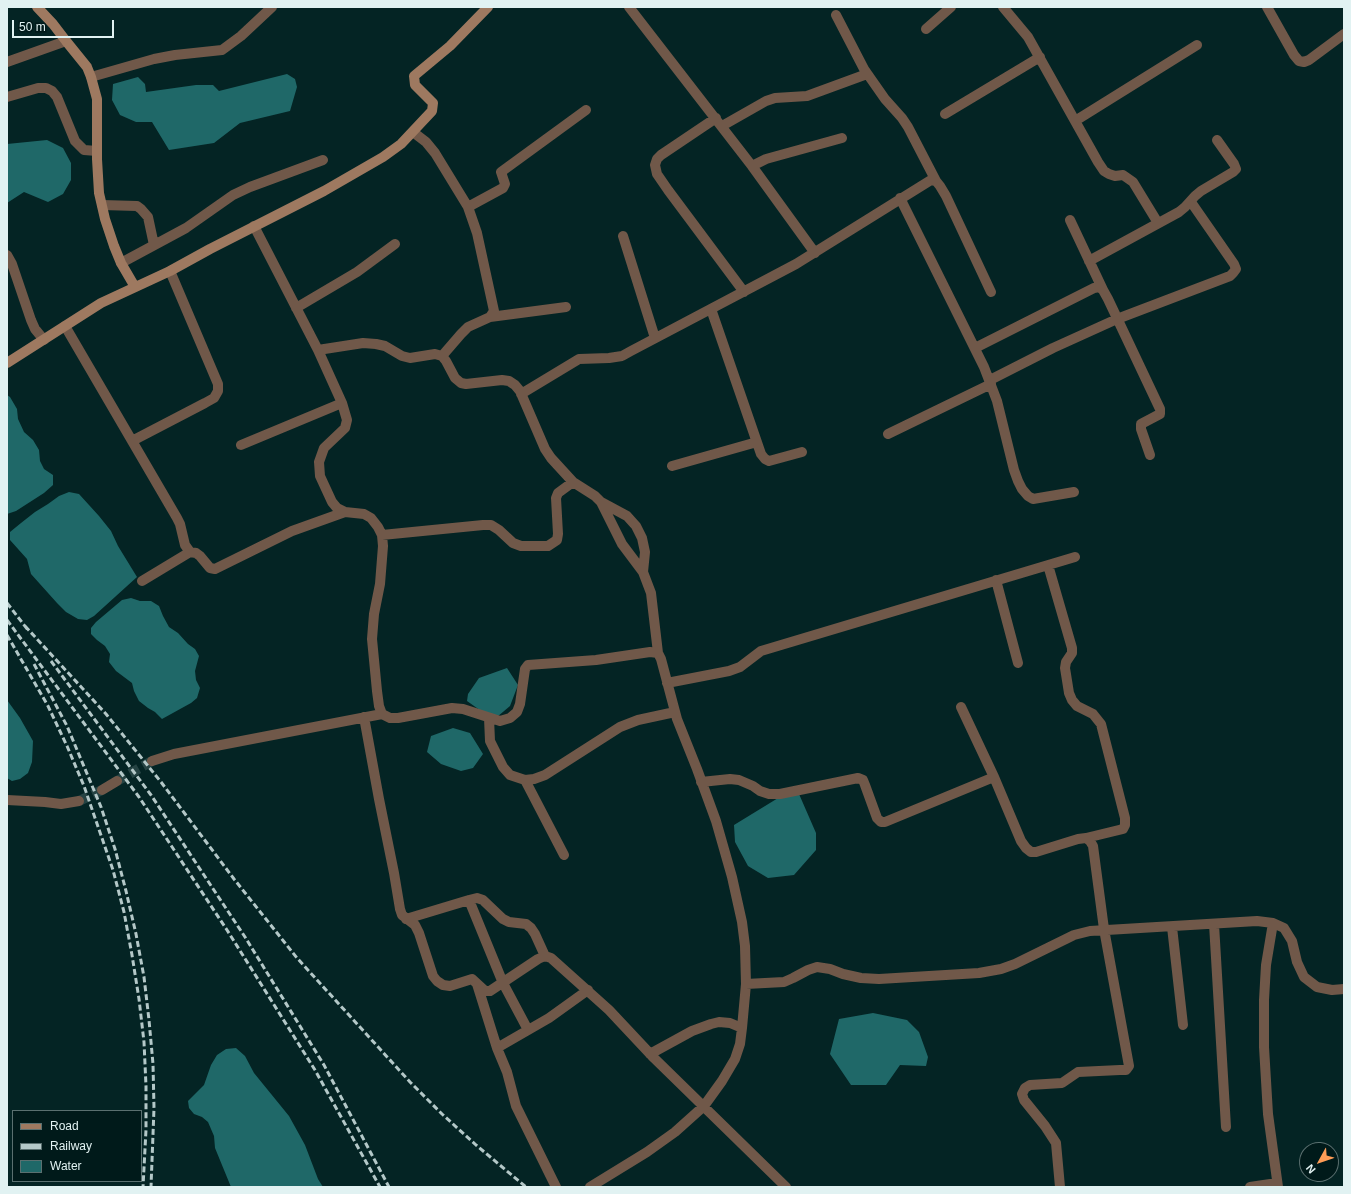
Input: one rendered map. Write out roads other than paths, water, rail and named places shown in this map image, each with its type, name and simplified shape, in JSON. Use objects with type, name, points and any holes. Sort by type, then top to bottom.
[{"type":"street","points":[[36,7],[53,24],[86,67],[91,77],[97,99],[97,151],[102,205],[114,246],[123,267],[133,283]]},
{"type":"street","points":[[91,77],[175,55],[222,50],[241,36],[272,7]]},
{"type":"street","points":[[7,363],[40,335],[65,326],[133,283],[170,271],[254,226],[324,191],[383,158],[401,144],[419,137],[432,111],[432,103],[415,85],[414,76],[450,46],[488,7]]},
{"type":"street","points":[[630,7],[719,122],[815,253]]},
{"type":"street","points":[[926,29],[951,7]]},
{"type":"street","points":[[1003,7],[1028,37],[1104,171],[1115,176],[1123,175],[1133,182],[1158,223]]},
{"type":"street","points":[[1267,7],[1294,55],[1299,61],[1304,62],[1309,60],[1344,34]]},
{"type":"street","points":[[836,15],[868,74],[885,99],[902,118],[908,128],[936,181],[946,196],[991,292]]},
{"type":"street","points":[[7,62],[66,41]]},
{"type":"street","points":[[1075,121],[1197,45]]},
{"type":"street","points":[[945,114],[1040,57]]},
{"type":"street","points":[[744,292],[657,174],[655,165],[657,159],[719,122],[766,101],[775,98],[807,96],[868,74]]},
{"type":"street","points":[[7,97],[38,88],[46,88],[52,91],[57,97],[75,141],[84,150],[97,151]]},
{"type":"street","points":[[468,207],[503,188],[505,184],[501,172],[586,110]]},
{"type":"street","points":[[419,137],[435,154],[468,207],[477,232],[494,311],[490,317]]},
{"type":"street","points":[[752,166],[766,159],[842,138]]},
{"type":"street","points":[[1089,261],[1179,212],[1201,191],[1234,172],[1236,169],[1234,164],[1217,140]]},
{"type":"street","points":[[123,267],[154,245],[186,228],[233,195],[250,187],[323,160]]},
{"type":"street","points":[[521,394],[579,360],[622,356],[815,253],[900,198],[931,180],[936,181]]},
{"type":"street","points":[[900,198],[975,348],[990,382],[997,401],[1014,470],[1022,489],[1033,499],[1074,492]]},
{"type":"street","points":[[888,434],[1053,348],[1117,319],[1230,276],[1236,269],[1234,264],[1191,202]]},
{"type":"street","points":[[102,205],[137,206],[141,209],[148,217],[154,245]]},
{"type":"street","points":[[1070,220],[1160,409],[1160,414],[1141,424],[1141,429],[1150,455]]},
{"type":"street","points":[[254,226],[318,350],[342,403],[347,420],[345,428],[324,448],[319,462],[320,476],[332,502],[337,508],[345,512],[364,514],[371,518],[382,535],[383,546],[380,584],[374,614],[372,639],[377,691],[379,706],[382,714]]},
{"type":"street","points":[[623,236],[655,338]]},
{"type":"street","points":[[296,308],[357,272],[395,244]]},
{"type":"street","points":[[7,256],[12,264],[40,335]]},
{"type":"street","points":[[132,441],[214,398],[218,391],[218,384],[170,271]]},
{"type":"street","points":[[975,348],[1094,288],[1099,287],[1103,290]]},
{"type":"street","points":[[442,356],[468,327],[490,317],[566,307]]},
{"type":"street","points":[[711,309],[761,454],[769,461],[802,452]]},
{"type":"street","points":[[65,326],[177,518],[185,545],[190,552]]},
{"type":"street","points":[[318,350],[363,343],[376,344],[385,346],[402,356],[410,358],[435,354],[442,356],[455,378],[461,383],[466,384],[502,380],[510,381],[515,385],[521,394],[545,449],[556,464],[573,482],[595,496],[601,502],[627,516],[636,526],[642,538],[645,552],[643,572]]},
{"type":"street","points":[[241,445],[342,403]]},
{"type":"street","points":[[672,466],[757,442]]},
{"type":"street","points":[[382,535],[491,525],[513,543],[521,546],[548,546],[557,540],[558,534],[556,498],[558,494],[573,482]]},
{"type":"street","points":[[590,1187],[647,1152],[675,1132],[704,1106],[722,1081],[735,1059],[740,1044],[746,984],[745,946],[742,922],[727,859],[716,821],[675,712],[661,659],[658,653],[651,593],[643,572],[622,544],[601,502]]},
{"type":"street","points":[[142,581],[190,552],[196,553],[210,568],[215,569],[292,531],[345,512]]},
{"type":"street","points":[[667,683],[729,671],[740,667],[761,651],[1075,557]]},
{"type":"street","points":[[961,707],[994,777],[1021,841],[1031,852],[1036,852],[1078,839],[1123,829],[1125,825],[1125,818],[1101,724],[1093,714],[1077,706],[1069,693],[1065,668],[1066,662],[1072,653],[1072,648],[1048,565]]},
{"type":"street","points":[[996,580],[1018,663]]},
{"type":"street","points":[[152,761],[174,754],[382,714],[390,718],[398,718],[452,708],[463,709],[500,721],[510,718],[516,712],[520,704],[525,669],[528,665],[596,660],[650,652],[658,653]]},
{"type":"street","points":[[489,718],[490,741],[503,768],[510,775],[525,780],[534,779],[545,775],[620,727],[638,720],[675,712]]},
{"type":"street","points":[[364,717],[400,909],[402,915],[406,919],[413,922],[417,929],[433,976],[437,982],[450,986],[472,979],[485,991],[490,991],[530,963],[545,956],[551,958],[588,990],[623,1024],[650,1054],[786,1187]]},
{"type":"street","points":[[701,782],[730,779],[739,780],[760,791],[769,794],[780,794],[858,778],[863,780],[865,784],[877,818],[880,822],[885,822],[994,777]]},
{"type":"street","points":[[525,780],[564,855]]},
{"type":"street","points":[[102,790],[117,781]]},
{"type":"street","points":[[7,800],[61,804],[79,801]]},
{"type":"street","points":[[1060,1187],[1056,1143],[1045,1126],[1024,1100],[1022,1094],[1025,1088],[1030,1085],[1062,1083],[1078,1072],[1126,1070],[1129,1066],[1104,929],[1093,846],[1086,838]]},
{"type":"street","points":[[406,919],[477,898],[483,900],[503,919],[509,922],[526,924],[535,934],[545,956]]},
{"type":"street","points":[[469,900],[503,983],[528,1030]]},
{"type":"street","points":[[746,984],[784,982],[817,967],[862,978],[947,976],[979,973],[1001,969],[1015,964],[1074,935],[1090,931],[1257,921],[1273,923],[1284,928],[1292,940],[1297,962],[1304,977],[1317,988],[1332,990],[1344,989]]},
{"type":"street","points":[[1250,1187],[1278,1185],[1268,1114],[1264,1016],[1266,965],[1273,923]]},
{"type":"street","points":[[1214,924],[1226,1127]]},
{"type":"street","points":[[1172,927],[1183,1025]]},
{"type":"street","points":[[476,982],[507,1072],[516,1106],[556,1187]]},
{"type":"street","points":[[498,1048],[548,1018],[588,990]]},
{"type":"street","points":[[650,1054],[692,1031],[711,1024],[719,1022],[730,1023],[742,1028]]},
{"type":"water","points":[[287,74],[295,79],[297,87],[290,111],[240,123],[214,143],[169,150],[152,122],[136,122],[120,115],[112,100],[113,84],[138,77],[145,84],[146,92],[196,85],[213,85],[219,91]]},
{"type":"water","points":[[47,140],[63,148],[71,163],[71,180],[63,194],[48,202],[24,192],[7,203],[7,144]]},
{"type":"water","points":[[7,395],[10,397],[17,409],[18,419],[24,432],[33,440],[39,450],[40,461],[44,469],[53,475],[53,485],[44,493],[16,511],[7,514]]},
{"type":"water","points":[[69,492],[79,494],[111,531],[118,546],[137,577],[94,616],[87,620],[78,619],[66,612],[57,603],[31,574],[27,559],[10,540],[10,532],[21,523],[59,496]]},
{"type":"water","points":[[131,598],[140,601],[151,601],[159,606],[169,627],[178,633],[195,649],[199,656],[195,671],[196,680],[200,688],[197,698],[191,703],[162,719],[139,701],[132,683],[116,671],[109,662],[110,654],[105,646],[91,634],[91,628],[96,622],[122,600]]},
{"type":"water","points":[[507,668],[518,685],[510,706],[497,717],[491,718],[467,701],[468,694],[479,678]]},
{"type":"water","points":[[7,700],[20,718],[33,741],[32,762],[28,773],[20,779],[12,781],[7,778]]},
{"type":"water","points":[[453,728],[470,733],[483,754],[473,768],[461,771],[441,764],[427,752],[431,736]]},
{"type":"water","points":[[799,794],[816,833],[816,850],[794,875],[768,878],[748,866],[735,842],[734,825],[783,795]]},
{"type":"water","points":[[873,1013],[907,1020],[919,1032],[928,1057],[926,1066],[900,1065],[886,1085],[851,1085],[830,1054],[839,1019]]},
{"type":"water","points":[[236,1048],[245,1056],[254,1073],[289,1116],[305,1145],[318,1179],[323,1187],[231,1187],[215,1148],[214,1136],[208,1122],[202,1117],[194,1114],[189,1108],[188,1101],[204,1085],[211,1065],[217,1055],[226,1049]]},
{"type":"tunnel","points":[[117,781],[152,761]]},
{"type":"tunnel","points":[[79,801],[102,790]]},
{"type":"railway","points":[[7,603],[28,630]]},
{"type":"railway","points":[[7,620],[139,797],[227,930],[315,1070],[380,1187]]},
{"type":"railway","points":[[25,626],[106,714],[161,782],[234,879],[297,958],[410,1082],[476,1145],[526,1187]]},
{"type":"railway","points":[[7,635],[48,706],[84,786],[113,870],[124,912],[139,999],[144,1042],[146,1130],[143,1187]]},
{"type":"railway","points":[[51,661],[151,795],[245,937],[324,1065],[389,1187]]},
{"type":"railway","points":[[34,664],[67,726],[101,807],[115,849],[136,934],[144,977],[153,1064],[154,1108],[151,1187]]}]
